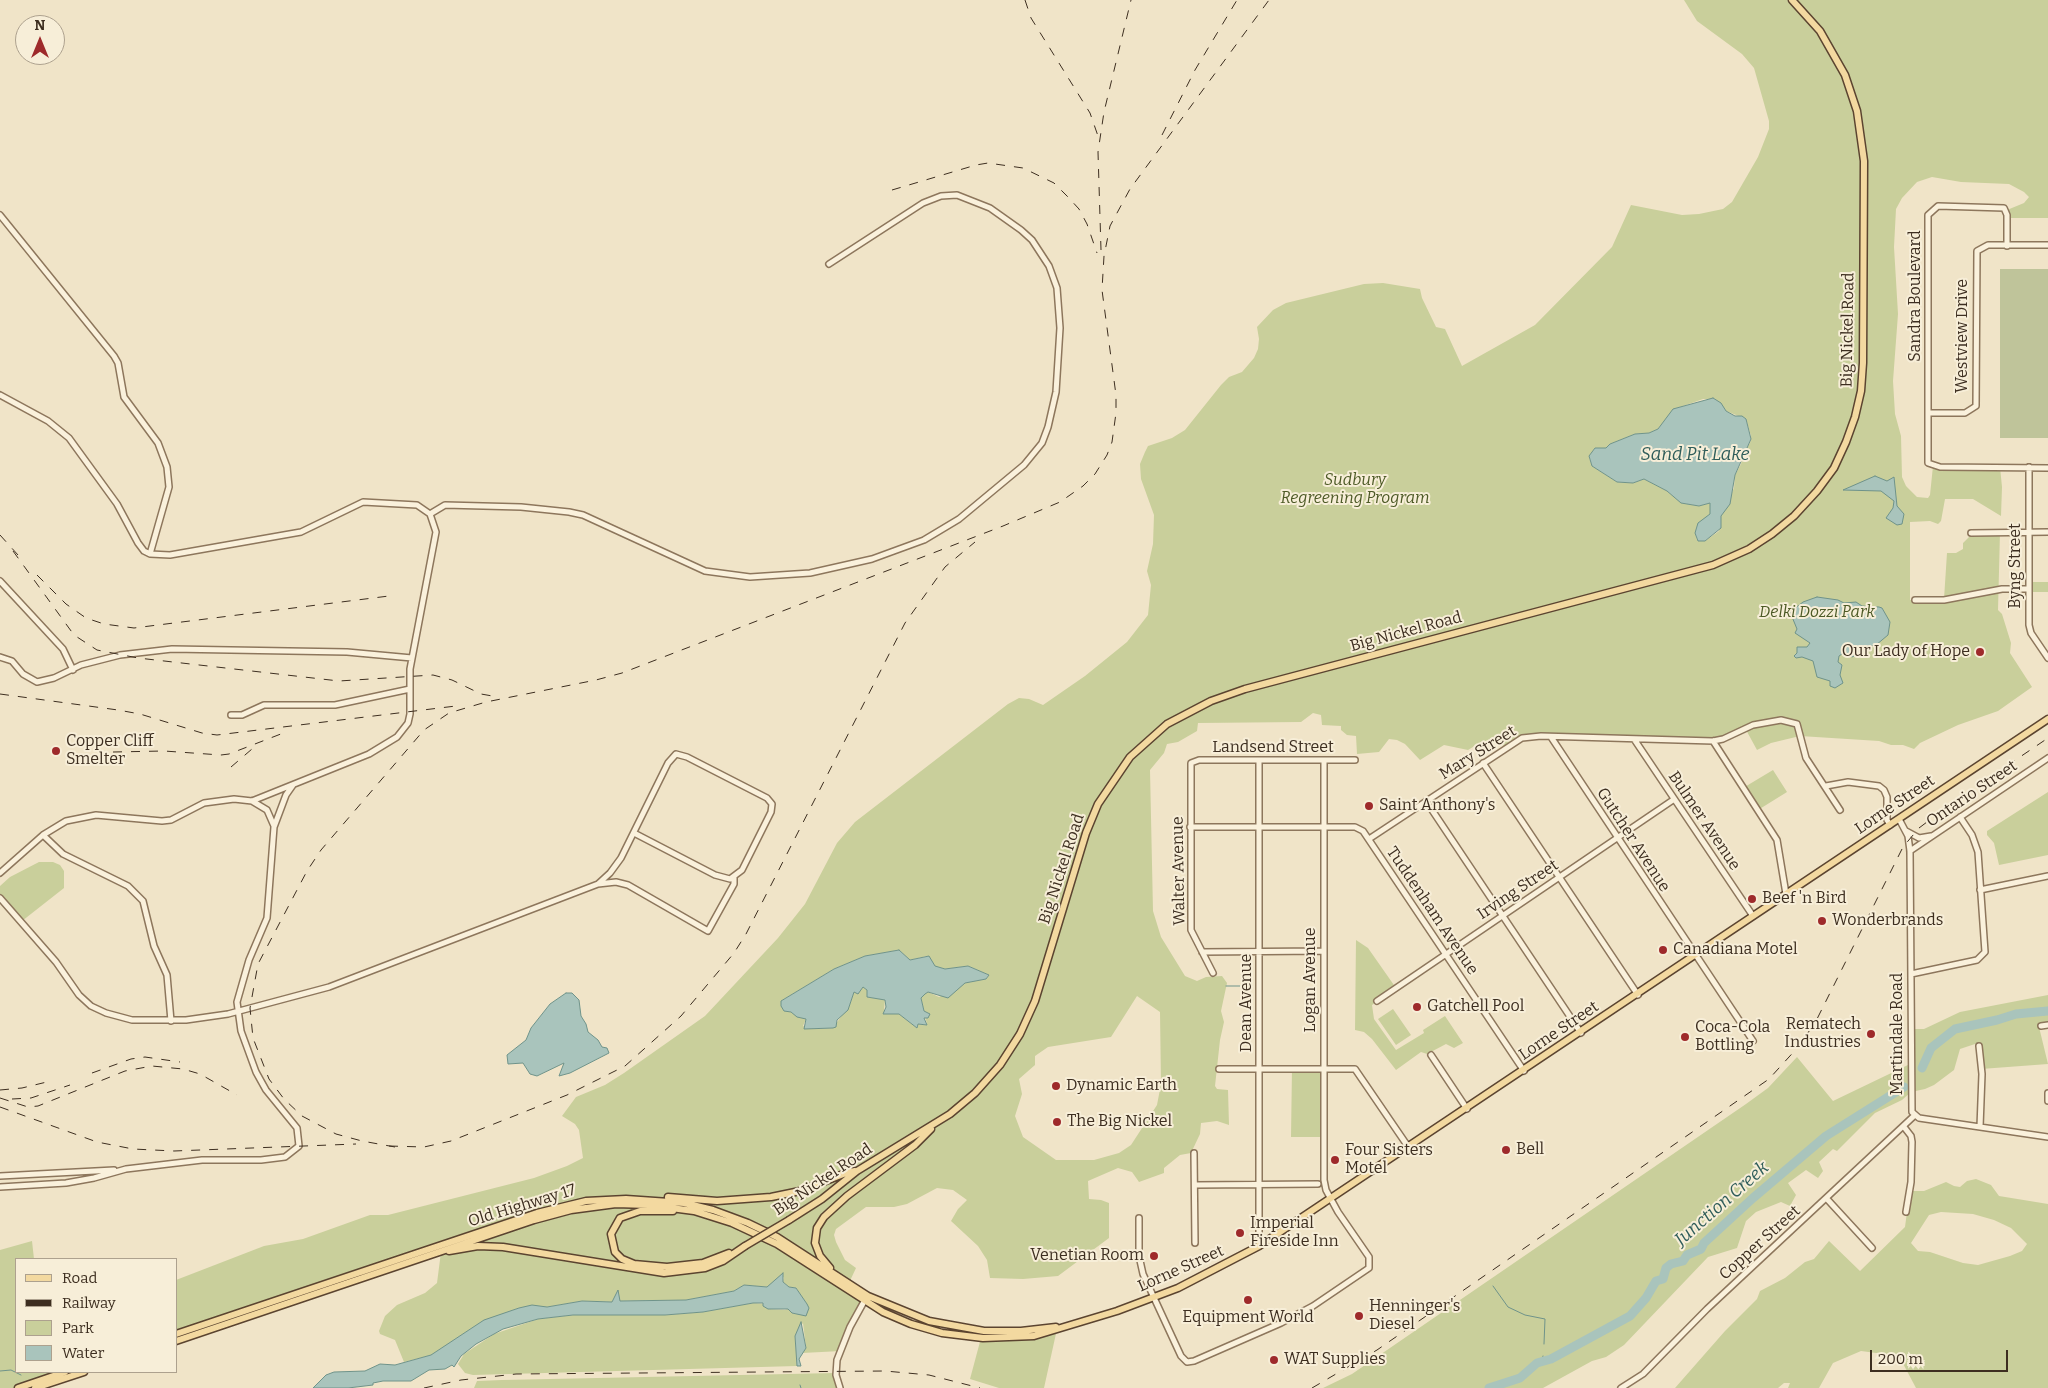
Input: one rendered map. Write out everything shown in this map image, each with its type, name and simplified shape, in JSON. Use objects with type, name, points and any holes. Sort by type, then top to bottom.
[{"type":"main road","name":"Big Nickel Road","points":[[737,1250],[822,1199],[857,1171],[935,1125],[960,1107],[1000,1065],[1020,1034],[1035,1002],[1086,833],[1098,804],[1130,757],[1163,727],[1199,706],[1245,689],[1713,566],[1749,549],[1772,534],[1808,502],[1827,478],[1852,429],[1861,391],[1863,363],[1864,161],[1857,111],[1845,75],[1820,31],[1792,0]]},
{"type":"main road","name":"Lorne Street","points":[[866,1299],[950,1327],[1008,1332],[1065,1327],[1104,1316],[1154,1298],[1216,1269],[1260,1246],[1332,1199],[2048,719]]},
{"type":"main road","points":[[838,1276],[824,1262],[816,1249],[815,1236],[820,1221],[847,1196],[915,1144],[935,1125]]},
{"type":"main road","points":[[655,1200],[665,1197],[733,1201],[771,1197],[800,1191],[846,1172],[857,1171]]},
{"type":"main road","name":"Old Highway 17","points":[[178,1333],[549,1209],[593,1201],[655,1200],[700,1207],[748,1223],[777,1238],[838,1276],[866,1299]]},
{"type":"main road","name":"Old Highway 17","points":[[178,1340],[543,1217],[589,1207],[634,1204],[682,1209],[725,1221],[754,1232],[777,1244],[866,1299]]},
{"type":"main road","points":[[682,1209],[640,1211],[624,1216],[617,1222],[611,1234],[615,1252],[622,1259],[634,1264],[667,1267],[703,1263],[737,1250]]},
{"type":"main road","points":[[443,1251],[478,1246],[503,1247],[664,1273],[705,1268],[723,1261],[737,1250]]},
{"type":"main road","points":[[18,1388],[62,1373]]},
{"type":"main road","points":[[35,1388],[81,1373]]},
{"type":"street","points":[[430,514],[445,506],[521,507],[569,512],[583,515],[705,571],[750,577],[810,573],[872,559],[924,540],[959,519],[1024,465],[1042,443],[1048,427],[1056,392],[1060,328],[1057,288],[1050,266],[1032,240],[1021,230],[990,208],[957,194],[941,196],[923,203],[828,264]]},
{"type":"street","name":"Sandra Boulevard","points":[[2007,246],[2007,215],[2004,208],[1938,206],[1928,215],[1928,459],[1930,465],[1940,467],[2029,468]]},
{"type":"street","points":[[0,215],[114,356],[120,373],[124,397],[158,443],[167,467],[168,487],[150,554]]},
{"type":"street","name":"Westview Drive","points":[[1928,413],[1965,413],[1976,406],[1975,260],[1977,251],[1980,248],[1988,245],[2007,246]]},
{"type":"street","points":[[2007,246],[2048,245]]},
{"type":"street","points":[[0,395],[48,421],[70,438],[117,504],[138,543],[144,551],[150,554],[158,556],[184,553],[301,532],[363,502],[417,504],[430,514],[436,532],[412,658],[408,723],[398,737],[369,754],[252,801]]},
{"type":"street","points":[[2029,468],[2048,468]]},
{"type":"street","name":"Byng Street","points":[[2029,468],[2030,629],[2048,658]]},
{"type":"street","points":[[1971,532],[2048,532]]},
{"type":"street","points":[[0,581],[63,649],[72,670]]},
{"type":"street","points":[[1914,600],[1944,600],[2002,589],[2029,589]]},
{"type":"street","points":[[0,657],[12,661],[23,674],[38,682],[120,655],[172,649],[347,652],[412,658]]},
{"type":"street","points":[[231,716],[242,715],[264,705],[335,705],[410,689]]},
{"type":"street","name":"Mary Street","points":[[1369,839],[1522,738],[1713,741],[1723,739],[1762,723],[1781,720],[1794,722],[1798,728],[1806,758],[1826,786]]},
{"type":"street","name":"Gutcher Avenue","points":[[1551,737],[1616,838],[1753,1041]]},
{"type":"street","name":"Bulmer Avenue","points":[[1634,739],[1673,800],[1753,916]]},
{"type":"street","points":[[1713,741],[1777,840],[1786,894]]},
{"type":"street","points":[[598,884],[615,866],[634,833],[670,759],[676,754],[687,757],[771,802],[771,812],[742,870],[734,877],[723,878],[634,833]]},
{"type":"street","name":"Ontario Street","points":[[1910,851],[2048,758]]},
{"type":"street","name":"Landsend Street","points":[[1191,763],[1199,760],[1355,760]]},
{"type":"street","name":"Dean Avenue","points":[[1259,760],[1260,1246]]},
{"type":"street","name":"Logan Avenue","points":[[1154,1298],[1181,1356],[1190,1362],[1251,1338],[1313,1306],[1367,1271],[1370,1265],[1369,1257],[1332,1199],[1324,1180],[1324,760]]},
{"type":"street","name":"Walter Avenue","points":[[1191,763],[1191,930],[1213,973]]},
{"type":"street","points":[[1483,763],[1638,995]]},
{"type":"street","points":[[1840,810],[1826,786],[1848,782],[1879,786],[1884,790],[1887,797],[1887,820],[1890,824]]},
{"type":"street","points":[[0,1176],[127,1169],[202,1160],[261,1160],[285,1157],[299,1146],[297,1128],[266,1090],[256,1072],[245,1044],[238,1011],[240,986],[267,918],[274,826],[286,795],[294,785]]},
{"type":"street","points":[[0,873],[43,835],[66,821],[82,816],[96,815],[162,821],[172,820],[204,803],[234,799],[252,801],[267,810],[274,826]]},
{"type":"street","name":"Irving Street","points":[[1377,1001],[1445,953],[1673,800]]},
{"type":"street","points":[[1426,801],[1581,1033]]},
{"type":"street","points":[[1911,974],[1977,960],[1984,955],[1985,942],[1977,846],[1960,817]]},
{"type":"street","name":"Martindale Road","points":[[1899,819],[1906,831],[1910,851],[1910,1104],[1915,1115],[1919,1118],[2048,1136]]},
{"type":"street","points":[[1190,827],[1356,827],[1369,839]]},
{"type":"street","points":[[1906,831],[1919,838],[1934,836]]},
{"type":"street","points":[[43,835],[63,854],[128,886],[142,902],[154,946],[167,975],[171,1021]]},
{"type":"street","name":"Tuddenham Avenue","points":[[1369,839],[1524,1071]]},
{"type":"street","points":[[1980,890],[2048,876]]},
{"type":"street","points":[[0,898],[56,962],[79,995],[91,1006],[106,1013],[132,1020],[171,1021],[238,1011],[297,997],[355,978],[598,884],[616,882],[628,885],[708,931],[734,884],[734,877]]},
{"type":"street","points":[[1202,952],[1324,951]]},
{"type":"street","points":[[2041,1026],[2048,1025]]},
{"type":"street","points":[[1979,1046],[1982,1072],[1980,1127]]},
{"type":"street","points":[[1431,1055],[1467,1109]]},
{"type":"street","points":[[1219,1069],[1351,1068],[1358,1071],[1409,1148]]},
{"type":"street","points":[[2048,1093],[2048,1101]]},
{"type":"street","name":"Copper Street","points":[[1621,1388],[1643,1374],[1707,1309],[1904,1128],[1915,1115]]},
{"type":"street","points":[[1904,1128],[1911,1136],[1912,1142],[1911,1182],[1906,1212]]},
{"type":"street","points":[[1194,1153],[1195,1243]]},
{"type":"street","points":[[0,1187],[66,1183],[127,1169]]},
{"type":"street","points":[[1195,1185],[1318,1184]]},
{"type":"street","points":[[1827,1199],[1872,1248]]},
{"type":"street","points":[[1139,1218],[1141,1266],[1154,1298]]},
{"type":"street","points":[[840,1388],[836,1375],[837,1360],[847,1334],[866,1299]]},
{"type":"green space","points":[[1684,0],[2048,0],[2048,218],[2008,218],[2007,210],[2024,203],[2029,197],[2009,184],[1961,182],[1932,177],[1917,182],[1902,198],[1896,209],[1894,247],[1898,314],[1893,381],[1895,414],[1901,436],[1902,477],[1906,486],[1917,497],[1928,498],[1930,495],[1933,466],[2000,467],[2002,487],[2001,516],[1973,499],[1945,499],[1941,521],[1938,524],[1930,521],[1910,522],[1910,600],[1944,599],[1947,553],[1956,553],[1963,549],[1963,543],[1972,534],[2000,532],[1998,610],[2002,614],[2011,643],[2010,653],[2032,687],[1998,711],[1958,725],[1920,743],[1914,749],[1879,741],[1800,736],[1771,743],[1757,750],[1745,728],[1723,739],[1526,736],[1506,748],[1498,742],[1490,740],[1481,742],[1468,750],[1444,745],[1420,760],[1405,744],[1389,739],[1379,752],[1357,754],[1356,736],[1347,735],[1341,730],[1341,726],[1322,725],[1321,715],[1313,713],[1301,722],[1198,723],[1197,731],[1178,742],[1167,744],[1164,753],[1150,770],[1153,911],[1161,937],[1185,976],[1197,981],[1206,977],[1222,976],[1227,983],[1221,1011],[1224,1022],[1215,1086],[1217,1089],[1228,1090],[1229,1125],[1217,1121],[1201,1123],[1200,1134],[1191,1153],[1180,1155],[1164,1168],[1164,1173],[1139,1182],[1132,1172],[1118,1168],[1088,1181],[1089,1199],[1109,1203],[1109,1238],[1058,1276],[1023,1279],[990,1278],[987,1260],[978,1246],[951,1221],[958,1209],[967,1200],[953,1190],[937,1188],[907,1204],[894,1207],[866,1207],[836,1229],[834,1235],[836,1242],[845,1260],[856,1268],[849,1283],[777,1237],[700,1206],[586,1201],[178,1333],[178,1279],[264,1246],[303,1239],[370,1215],[388,1215],[534,1178],[583,1158],[579,1130],[575,1124],[562,1116],[576,1097],[605,1085],[705,1016],[778,938],[805,904],[837,843],[855,822],[1008,704],[1019,698],[1029,699],[1043,705],[1085,676],[1127,642],[1148,615],[1151,585],[1147,571],[1153,544],[1154,515],[1141,479],[1140,464],[1145,452],[1148,446],[1172,438],[1185,430],[1221,385],[1229,377],[1242,372],[1254,358],[1258,349],[1257,327],[1273,310],[1286,303],[1364,284],[1383,283],[1420,289],[1422,298],[1436,327],[1445,329],[1462,366],[1535,325],[1612,247],[1631,205],[1682,215],[1723,209],[1732,202],[1758,157],[1769,129],[1769,121],[1754,68],[1742,54],[1697,21]],"holes":[[[1703,399],[1710,399],[1726,411],[1746,419],[1751,436],[1750,443],[1744,451],[1741,464],[1735,475],[1734,488],[1721,516],[1719,531],[1705,541],[1697,540],[1696,528],[1710,514],[1710,503],[1699,506],[1682,503],[1667,491],[1644,479],[1633,483],[1617,482],[1592,466],[1589,457],[1595,448],[1606,448],[1610,444],[1635,434],[1649,433],[1658,429],[1675,409]],[[899,950],[910,960],[927,956],[935,967],[945,969],[968,966],[989,975],[986,979],[967,982],[939,997],[928,992],[925,993],[921,998],[927,1025],[918,1024],[917,1028],[899,1014],[884,1010],[885,1000],[867,997],[867,990],[863,987],[858,992],[854,992],[849,1005],[833,1028],[814,1029],[803,1026],[806,1019],[784,1009],[781,1001],[834,969],[865,956]],[[1137,996],[1160,1012],[1161,1084],[1157,1105],[1131,1145],[1119,1153],[1094,1160],[1056,1160],[1023,1137],[1015,1116],[1022,1094],[1019,1079],[1035,1065],[1035,1056],[1048,1047],[1111,1037]]]},
{"type":"green space","points":[[2000,269],[2048,269],[2048,438],[2000,438]]},
{"type":"green space","points":[[2029,582],[2048,582],[2048,592],[2029,592]]},
{"type":"green space","points":[[1773,770],[1787,792],[1758,810],[1743,788]]},
{"type":"green space","points":[[2048,792],[2048,855],[1999,865],[1994,843],[1987,835],[1987,831]]},
{"type":"green space","points":[[39,862],[53,862],[60,865],[64,871],[64,888],[22,921],[0,897],[0,886],[10,877]]},
{"type":"green space","points":[[1356,940],[1368,948],[1396,988],[1372,1005],[1374,1019],[1396,1050],[1424,1033],[1423,1030],[1445,1016],[1463,1043],[1454,1048],[1446,1044],[1427,1054],[1421,1052],[1396,1070],[1372,1039],[1364,1032],[1355,1030]]},
{"type":"green space","points":[[2048,995],[2048,1025],[2039,1027],[2048,1064],[1981,1069],[1978,1043],[1960,1049],[1954,1070],[1934,1085],[1911,1092],[1902,1100],[1875,1113],[1837,1151],[1833,1149],[1819,1162],[1823,1171],[1818,1178],[1806,1170],[1788,1183],[1796,1195],[1790,1206],[1781,1202],[1756,1212],[1746,1221],[1737,1248],[1708,1257],[1624,1345],[1606,1357],[1592,1361],[1543,1388],[1323,1388],[1352,1374],[1746,1104],[1768,1088],[1797,1057],[1833,1101],[1910,1064],[1911,1029],[1924,1029],[1960,1012]]},
{"type":"green space","points":[[1393,1009],[1411,1035],[1396,1045],[1378,1019]]},
{"type":"green space","points":[[1323,1067],[1324,1137],[1291,1137],[1292,1068]]},
{"type":"green space","points":[[1976,1179],[1991,1185],[1999,1196],[2048,1204],[2048,1388],[1916,1388],[1899,1356],[1861,1351],[1833,1363],[1819,1388],[1788,1388],[1790,1383],[1784,1383],[1778,1388],[1675,1388],[1725,1331],[1757,1299],[1760,1291],[1785,1278],[1805,1262],[1814,1259],[1829,1241],[1860,1271],[1905,1227],[1911,1182],[1913,1191],[1924,1191],[1946,1182],[1960,1187],[1967,1181]],"holes":[[[1941,1212],[1973,1214],[1994,1220],[2011,1228],[2027,1244],[2022,1251],[1978,1265],[1963,1263],[1930,1252],[1918,1251],[1911,1243],[1929,1215]]]},
{"type":"green space","points":[[615,1205],[694,1211],[754,1233],[864,1302],[841,1351],[802,1353],[806,1348],[803,1323],[795,1336],[797,1366],[473,1375],[465,1373],[458,1364],[464,1354],[494,1334],[538,1319],[573,1315],[665,1315],[703,1312],[753,1303],[764,1304],[768,1309],[788,1309],[794,1314],[800,1314],[809,1308],[796,1288],[789,1287],[783,1282],[784,1277],[767,1287],[744,1285],[734,1291],[686,1300],[619,1301],[618,1292],[612,1302],[582,1301],[547,1307],[519,1308],[480,1323],[432,1355],[404,1362],[395,1340],[380,1334],[379,1331],[385,1316],[397,1305],[425,1293],[437,1283],[441,1252],[553,1215]]},
{"type":"green space","points":[[32,1241],[34,1258],[15,1258],[15,1373],[61,1373],[16,1388],[0,1388],[0,1250]]},
{"type":"green space","points":[[1057,1329],[1044,1388],[999,1388],[970,1379],[981,1338],[1007,1338]]},
{"type":"green space","points":[[836,1373],[841,1388],[474,1388],[477,1381]]},
{"type":"water","name":"Sand Pit Lake","points":[[1713,398],[1721,403],[1726,411],[1746,419],[1751,439],[1735,475],[1730,504],[1721,516],[1721,528],[1705,541],[1698,541],[1695,533],[1698,523],[1710,514],[1710,503],[1699,506],[1681,503],[1667,491],[1644,479],[1633,483],[1617,482],[1592,466],[1589,456],[1595,448],[1606,448],[1610,444],[1635,434],[1649,433],[1658,429],[1673,409]]},
{"type":"water","points":[[1875,476],[1887,481],[1894,477],[1897,506],[1904,514],[1902,524],[1897,525],[1886,518],[1893,508],[1894,501],[1881,491],[1843,490]]},
{"type":"water","points":[[1817,597],[1838,600],[1844,603],[1856,602],[1862,606],[1882,608],[1890,622],[1888,635],[1876,645],[1868,646],[1865,651],[1852,657],[1845,652],[1839,656],[1838,662],[1842,665],[1840,675],[1843,683],[1835,688],[1830,686],[1830,681],[1817,677],[1813,661],[1794,656],[1797,653],[1797,647],[1807,647],[1810,643],[1795,633],[1797,629],[1790,612],[1803,602]]},
{"type":"water","points":[[899,950],[910,960],[929,956],[935,966],[945,969],[968,966],[989,975],[986,979],[965,983],[948,998],[928,992],[925,994],[921,998],[924,1011],[930,1014],[928,1018],[924,1018],[927,1025],[918,1024],[917,1028],[899,1014],[883,1014],[886,1007],[885,1000],[867,997],[867,990],[863,987],[858,994],[854,992],[848,1010],[837,1020],[836,1027],[833,1028],[804,1029],[806,1019],[784,1011],[781,1006],[781,1001],[834,969],[865,956]]},
{"type":"water","points":[[566,993],[572,993],[579,1000],[581,1016],[588,1032],[598,1040],[602,1047],[607,1048],[609,1053],[570,1073],[559,1076],[564,1063],[537,1076],[530,1074],[523,1063],[508,1064],[507,1055],[526,1040],[531,1028],[550,1004]]},
{"type":"water","points":[[783,1273],[783,1282],[789,1287],[796,1288],[807,1304],[809,1308],[806,1316],[792,1313],[788,1309],[768,1309],[763,1306],[763,1303],[753,1303],[703,1312],[665,1315],[573,1315],[538,1319],[503,1329],[476,1344],[461,1356],[454,1367],[452,1365],[445,1369],[429,1370],[411,1381],[383,1381],[373,1383],[373,1385],[348,1388],[313,1388],[326,1375],[334,1372],[365,1371],[380,1364],[395,1365],[431,1355],[484,1320],[519,1308],[532,1305],[547,1307],[582,1301],[612,1302],[618,1290],[620,1301],[686,1300],[734,1291],[744,1285],[767,1287]]},
{"type":"water","points":[[801,1322],[806,1348],[799,1359],[801,1366],[797,1366],[795,1336]]},
{"type":"waterway","points":[[1226,986],[1252,986]]},
{"type":"waterway","name":"Junction Creek","points":[[1922,1068],[1931,1048],[1955,1029],[2016,1014],[2048,1011]]},
{"type":"waterway","name":"Junction Creek","points":[[1489,1388],[1520,1378],[1537,1363],[1551,1359],[1630,1316],[1646,1298],[1656,1281],[1663,1279],[1666,1268],[1671,1264],[1683,1261],[1687,1255],[1701,1249],[1704,1243],[1753,1198],[1826,1136],[1904,1087]]},
{"type":"waterway","points":[[1493,1286],[1508,1307],[1525,1315],[1545,1319],[1544,1344]]},
{"type":"waterway","name":"Junction Creek","points":[[1542,1361],[1543,1356]]},
{"type":"waterway","points":[[0,1371],[11,1370],[15,1372]]},
{"type":"waterway","points":[[17,1373],[21,1375]]},
{"type":"railway","points":[[1025,0],[1031,18],[1090,113],[1098,136]]},
{"type":"railway","points":[[1101,250],[1098,152],[1104,112],[1131,0]]},
{"type":"railway","points":[[1162,135],[1195,70],[1237,0]]},
{"type":"railway","points":[[395,1147],[336,1134],[302,1116],[284,1099],[269,1079],[253,1038],[250,1008],[258,964],[307,871],[321,850],[424,730],[449,713],[486,702],[622,673],[1003,526],[1060,502],[1083,486],[1095,474],[1107,455],[1112,442],[1116,413],[1116,395],[1102,290],[1104,256],[1110,226],[1130,189],[1269,0]]},
{"type":"railway","points":[[892,190],[976,165],[988,163],[1023,168],[1054,183],[1079,209],[1087,224],[1097,253]]},
{"type":"railway","points":[[0,535],[18,555]]},
{"type":"railway","points":[[389,1146],[424,1147],[451,1141],[567,1095],[625,1066],[681,1016],[734,953],[746,934],[905,623],[945,567],[975,542]]},
{"type":"railway","points":[[13,551],[74,635],[97,650],[138,658],[339,681],[433,675],[452,680],[481,694],[498,697]]},
{"type":"railway","points":[[37,575],[66,604],[86,618],[104,624],[134,628],[389,596]]},
{"type":"railway","points":[[0,694],[140,714],[202,733],[217,735],[456,706]]},
{"type":"railway","points":[[113,752],[164,751],[221,755],[229,754],[286,732]]},
{"type":"railway","points":[[1312,1388],[1377,1350],[1769,1079],[1799,1046],[1816,1021],[1903,847],[1919,828],[1955,801],[2048,738]]},
{"type":"railway","points":[[231,767],[252,749]]},
{"type":"railway","points":[[92,1073],[131,1059],[145,1057],[180,1062]]},
{"type":"railway","points":[[0,1098],[28,1107],[38,1106],[125,1071],[152,1066],[183,1069],[200,1074],[237,1095]]},
{"type":"railway","points":[[0,1090],[22,1088],[51,1081]]},
{"type":"railway","points":[[12,1099],[31,1098],[70,1085]]},
{"type":"railway","points":[[0,1107],[97,1142],[133,1149],[174,1151],[356,1144]]},
{"type":"railway","points":[[424,1388],[461,1380],[516,1374],[885,1371],[929,1375],[980,1388]]},
{"type":"place","name":"Our Lady of Hope","points":[[1980,652]]},
{"type":"place","name":"Copper Cliff Smelter","points":[[56,751]]},
{"type":"place","name":"Saint Anthony's","points":[[1369,806]]},
{"type":"place","name":"Beef 'n Bird","points":[[1752,899]]},
{"type":"place","name":"Wonderbrands","points":[[1822,921]]},
{"type":"place","name":"Canadiana Motel","points":[[1663,950]]},
{"type":"place","name":"Gatchell Pool","points":[[1417,1007]]},
{"type":"place","name":"Rematech Industries","points":[[1871,1034]]},
{"type":"place","name":"Coca-Cola Bottling","points":[[1685,1037]]},
{"type":"place","name":"Dynamic Earth","points":[[1056,1086]]},
{"type":"place","name":"The Big Nickel","points":[[1057,1122]]},
{"type":"place","name":"Bell","points":[[1506,1150]]},
{"type":"place","name":"Four Sisters Motel","points":[[1335,1160]]},
{"type":"place","name":"Imperial Fireside Inn","points":[[1240,1233]]},
{"type":"place","name":"Venetian Room","points":[[1154,1256]]},
{"type":"place","name":"Equipment World","points":[[1248,1300]]},
{"type":"place","name":"Henninger's Diesel","points":[[1359,1316]]},
{"type":"place","name":"WAT Supplies","points":[[1274,1360]]},
{"type":"park label","name":"Sudbury Regreening Program","points":[[1355,490]]},
{"type":"park label","name":"Delki Dozzi Park","points":[[1817,613]]}]
